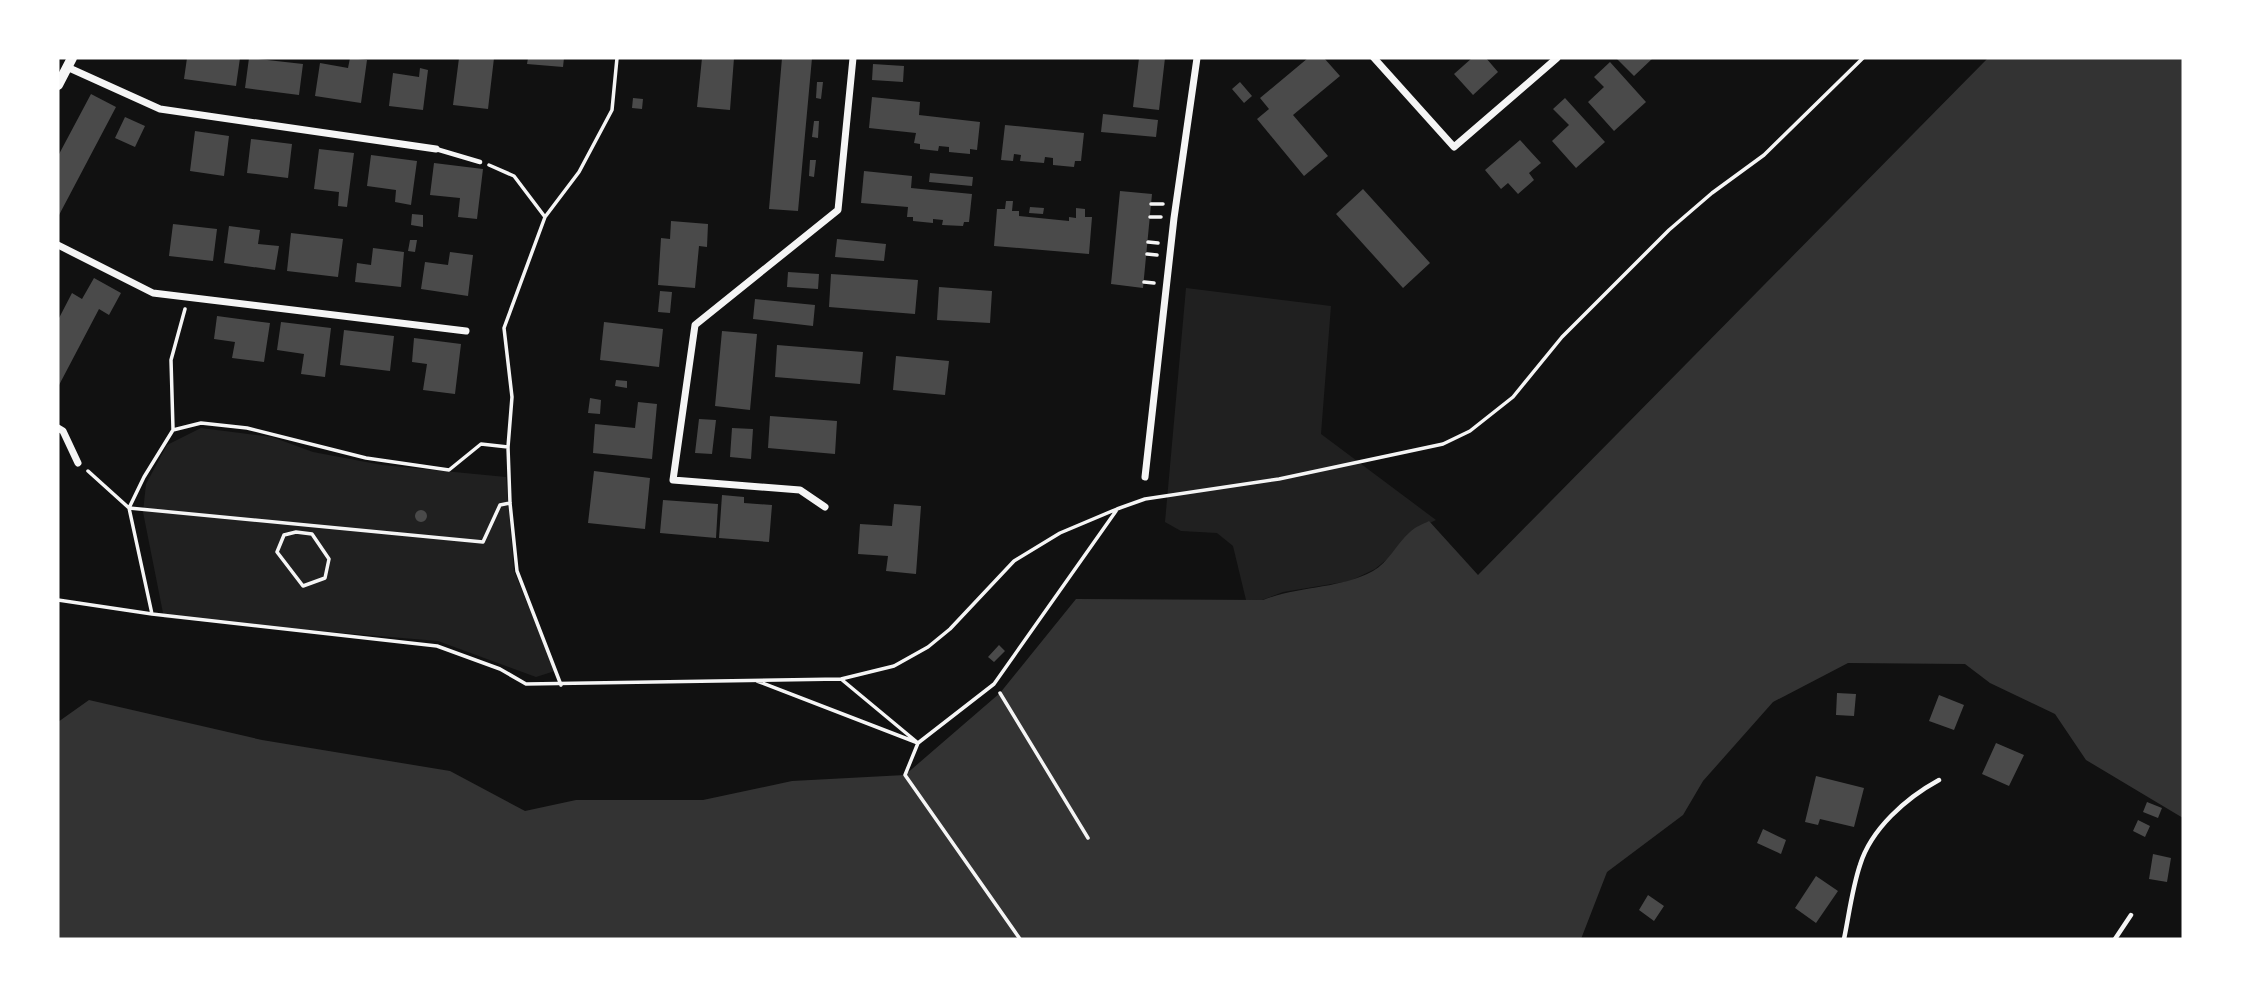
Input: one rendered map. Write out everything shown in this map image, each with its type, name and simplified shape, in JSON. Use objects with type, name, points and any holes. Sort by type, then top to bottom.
[{"type":"street","points":[[825,507],[800,490],[673,480],[695,325],[838,210],[853,58]]},
{"type":"street","points":[[1144,477],[1174,218],[1197,58]]},
{"type":"street","points":[[1374,58],[1454,147],[1557,58]]},
{"type":"street","points":[[58,85],[70,62],[160,109],[436,149]]},
{"type":"street","points":[[58,245],[153,293],[466,331]]},
{"type":"street","points":[[58,428],[63,431],[78,463]]},
{"type":"lane","points":[[436,149],[480,162]]},
{"type":"lane","points":[[1844,939],[1860,863],[1874,837],[1916,793],[1939,780]]},
{"type":"lane","points":[[2115,939],[2131,915]]},
{"type":"path","points":[[561,685],[517,572],[508,447],[512,397],[504,328],[545,217],[579,172],[612,110],[617,58]]},
{"type":"path","points":[[58,600],[152,614],[437,646],[500,669],[526,684],[841,679],[894,666],[928,647],[950,629],[1014,561],[1060,533],[1117,509],[1145,499],[1279,479],[1443,444],[1470,431],[1513,397],[1562,337],[1669,230],[1712,193],[1765,155],[1863,58]]},
{"type":"path","points":[[480,162],[514,176],[545,217]]},
{"type":"path","points":[[152,614],[129,508],[144,477],[173,430],[171,360],[188,297]]},
{"type":"path","points":[[173,430],[201,423],[247,428],[366,458],[449,470],[481,444],[508,447]]},
{"type":"path","points":[[78,463],[129,508],[483,542],[500,505],[510,503]]},
{"type":"path","points":[[1020,939],[905,775],[918,743],[994,684],[1117,509]]},
{"type":"path","points":[[296,524],[296,532]]},
{"type":"path","points":[[296,532],[312,534],[329,559],[325,578],[303,586],[277,552],[284,535],[296,532]]},
{"type":"path","points":[[841,679],[918,743]]},
{"type":"path","points":[[754,680],[918,743]]},
{"type":"path","points":[[1000,693],[1088,838]]},
{"type":"shaded area","points":[[1988,58],[2183,58],[2183,818],[2086,760],[2055,714],[1990,683],[1965,664],[1848,663],[1773,702],[1703,781],[1683,815],[1607,872],[1581,939],[58,939],[58,722],[89,700],[262,740],[450,771],[525,811],[576,800],[703,800],[792,781],[905,775],[1000,693],[1076,599],[1263,600],[1347,581],[1373,571],[1384,563],[1410,532],[1429,521],[1478,575]]},
{"type":"shaded area","points":[[1186,288],[1331,306],[1321,434],[1436,520],[1411,532],[1391,556],[1375,569],[1350,581],[1283,592],[1262,600],[1246,600],[1233,546],[1217,533],[1181,531],[1165,522]]},
{"type":"shaded area","points":[[201,428],[272,437],[313,452],[382,465],[506,477],[514,571],[555,671],[536,677],[438,641],[164,618],[143,512],[146,484],[167,445]]},
{"type":"building","points":[[187,58],[240,58],[236,86],[184,79]]},
{"type":"building","points":[[249,58],[303,64],[299,95],[245,88]]},
{"type":"building","points":[[350,58],[367,60],[361,103],[315,96],[320,63],[348,68]]},
{"type":"building","points":[[459,58],[494,58],[488,109],[453,105]]},
{"type":"building","points":[[528,58],[564,58],[563,67],[527,64]]},
{"type":"building","points":[[702,58],[734,58],[730,110],[697,107]]},
{"type":"building","points":[[782,58],[812,58],[798,211],[769,209]]},
{"type":"building","points":[[1139,58],[1165,58],[1159,110],[1133,107]]},
{"type":"building","points":[[1308,58],[1324,58],[1340,76],[1293,115],[1328,156],[1304,176],[1257,119],[1269,109],[1260,98]]},
{"type":"building","points":[[1472,58],[1486,58],[1498,72],[1473,95],[1454,74]]},
{"type":"building","points":[[1616,58],[1653,58],[1634,76]]},
{"type":"building","points":[[1610,62],[1646,102],[1614,131],[1588,102],[1604,87],[1594,77]]},
{"type":"building","points":[[873,64],[904,66],[903,82],[872,80]]},
{"type":"building","points":[[420,68],[428,70],[423,110],[389,106],[393,73],[419,77]]},
{"type":"building","points":[[817,82],[823,82],[821,99],[816,98]]},
{"type":"building","points":[[1240,82],[1252,96],[1244,103],[1232,89]]},
{"type":"building","points":[[91,94],[116,107],[58,217],[58,156]]},
{"type":"building","points":[[872,97],[920,102],[919,115],[980,122],[977,150],[970,149],[970,154],[949,152],[949,147],[939,146],[938,151],[920,149],[920,144],[914,143],[916,133],[869,128]]},
{"type":"building","points":[[633,98],[643,99],[642,109],[632,108]]},
{"type":"building","points":[[1565,98],[1605,142],[1576,168],[1552,141],[1569,125],[1553,109]]},
{"type":"building","points":[[1103,114],[1158,120],[1156,137],[1101,132]]},
{"type":"building","points":[[125,117],[145,126],[135,147],[115,138]]},
{"type":"building","points":[[814,121],[819,121],[818,138],[812,137]]},
{"type":"building","points":[[1005,125],[1084,133],[1081,161],[1075,161],[1074,167],[1053,165],[1053,158],[1045,157],[1044,163],[1020,161],[1021,155],[1014,154],[1013,161],[1001,160]]},
{"type":"building","points":[[195,131],[229,136],[224,176],[190,171]]},
{"type":"building","points":[[251,139],[292,144],[288,178],[247,173]]},
{"type":"building","points":[[1520,140],[1541,163],[1529,173],[1534,180],[1518,194],[1508,183],[1501,189],[1485,170]]},
{"type":"building","points":[[319,149],[354,153],[347,207],[338,206],[339,192],[314,189]]},
{"type":"building","points":[[371,155],[417,161],[411,205],[395,202],[396,190],[367,186]]},
{"type":"building","points":[[810,160],[816,160],[814,177],[809,176]]},
{"type":"building","points":[[434,163],[483,169],[477,219],[458,217],[460,198],[430,195]]},
{"type":"building","points":[[864,171],[912,176],[911,188],[972,194],[969,222],[964,222],[963,226],[942,225],[943,220],[933,219],[933,223],[913,221],[913,217],[907,217],[908,207],[861,203]]},
{"type":"building","points":[[930,173],[973,177],[972,186],[929,182]]},
{"type":"building","points":[[1363,189],[1430,263],[1403,288],[1336,214]]},
{"type":"building","points":[[1120,191],[1152,194],[1143,288],[1111,284]]},
{"type":"building","points":[[1006,201],[1013,201],[1012,211],[1019,211],[1019,216],[1069,221],[1069,217],[1076,218],[1076,208],[1085,209],[1085,217],[1092,217],[1089,254],[994,246],[997,209],[1005,209]]},
{"type":"building","points":[[1030,207],[1044,208],[1043,214],[1029,213]]},
{"type":"building","points":[[412,214],[423,215],[423,227],[411,225]]},
{"type":"building","points":[[671,221],[708,224],[707,247],[699,246],[695,288],[658,285],[661,238],[670,239]]},
{"type":"building","points":[[173,224],[217,229],[213,261],[169,256]]},
{"type":"building","points":[[229,226],[260,230],[258,244],[279,246],[275,270],[224,263]]},
{"type":"building","points":[[291,233],[343,239],[338,277],[287,271]]},
{"type":"building","points":[[837,239],[886,244],[884,261],[835,257]]},
{"type":"building","points":[[410,240],[417,240],[415,252],[408,251]]},
{"type":"building","points":[[373,248],[404,252],[401,287],[355,282],[357,263],[371,265]]},
{"type":"building","points":[[450,252],[473,255],[468,296],[421,289],[425,262],[448,265]]},
{"type":"building","points":[[788,272],[819,274],[818,289],[787,287]]},
{"type":"building","points":[[831,274],[918,280],[915,314],[829,307]]},
{"type":"building","points":[[94,278],[121,293],[109,315],[99,309],[58,387],[58,320],[72,293],[82,299]]},
{"type":"building","points":[[939,287],[992,291],[990,323],[937,320]]},
{"type":"building","points":[[660,291],[672,292],[670,313],[658,312]]},
{"type":"building","points":[[755,299],[815,305],[813,326],[753,319]]},
{"type":"building","points":[[217,316],[270,323],[264,362],[232,358],[235,342],[214,339]]},
{"type":"building","points":[[281,322],[331,328],[325,377],[301,374],[304,354],[277,350]]},
{"type":"building","points":[[604,322],[663,329],[659,367],[600,360]]},
{"type":"building","points":[[344,330],[394,336],[390,371],[340,365]]},
{"type":"building","points":[[722,331],[757,334],[750,410],[715,406]]},
{"type":"building","points":[[414,338],[461,344],[455,394],[423,390],[427,364],[412,362]]},
{"type":"building","points":[[777,345],[863,352],[860,384],[775,377]]},
{"type":"building","points":[[896,356],[949,361],[945,395],[893,390]]},
{"type":"building","points":[[616,380],[627,381],[627,388],[615,386]]},
{"type":"building","points":[[590,398],[601,400],[600,414],[588,413]]},
{"type":"building","points":[[638,402],[657,404],[652,459],[593,453],[595,424],[635,428]]},
{"type":"building","points":[[770,416],[837,421],[835,454],[768,448]]},
{"type":"building","points":[[699,419],[716,420],[712,454],[695,453]]},
{"type":"building","points":[[732,428],[753,429],[751,459],[730,457]]},
{"type":"building","points":[[594,471],[650,478],[645,529],[588,523]]},
{"type":"building","points":[[722,495],[744,497],[744,503],[772,505],[769,542],[719,538]]},
{"type":"building","points":[[663,500],[718,504],[716,538],[660,533]]},
{"type":"building","points":[[894,504],[921,506],[916,574],[886,571],[888,556],[858,554],[860,524],[892,526]]},
{"type":"building","points":[[421,510],[427,516],[421,522],[415,516]]},
{"type":"building","points":[[999,645],[1005,651],[994,662],[988,657]]},
{"type":"building","points":[[1837,693],[1856,694],[1854,716],[1836,715]]},
{"type":"building","points":[[1939,695],[1964,705],[1954,730],[1929,721]]},
{"type":"building","points":[[1996,743],[2024,755],[2009,786],[1982,774]]},
{"type":"building","points":[[1816,776],[1864,788],[1854,827],[1820,819],[1818,825],[1805,822]]},
{"type":"building","points":[[2147,802],[2162,808],[2158,818],[2143,812]]},
{"type":"building","points":[[2138,820],[2150,826],[2145,837],[2133,831]]},
{"type":"building","points":[[1763,829],[1786,840],[1781,854],[1757,843]]},
{"type":"building","points":[[2153,854],[2171,858],[2167,882],[2149,879]]},
{"type":"building","points":[[1816,876],[1838,891],[1816,923],[1795,908]]},
{"type":"building","points":[[1648,895],[1664,906],[1654,921],[1639,910]]}]
